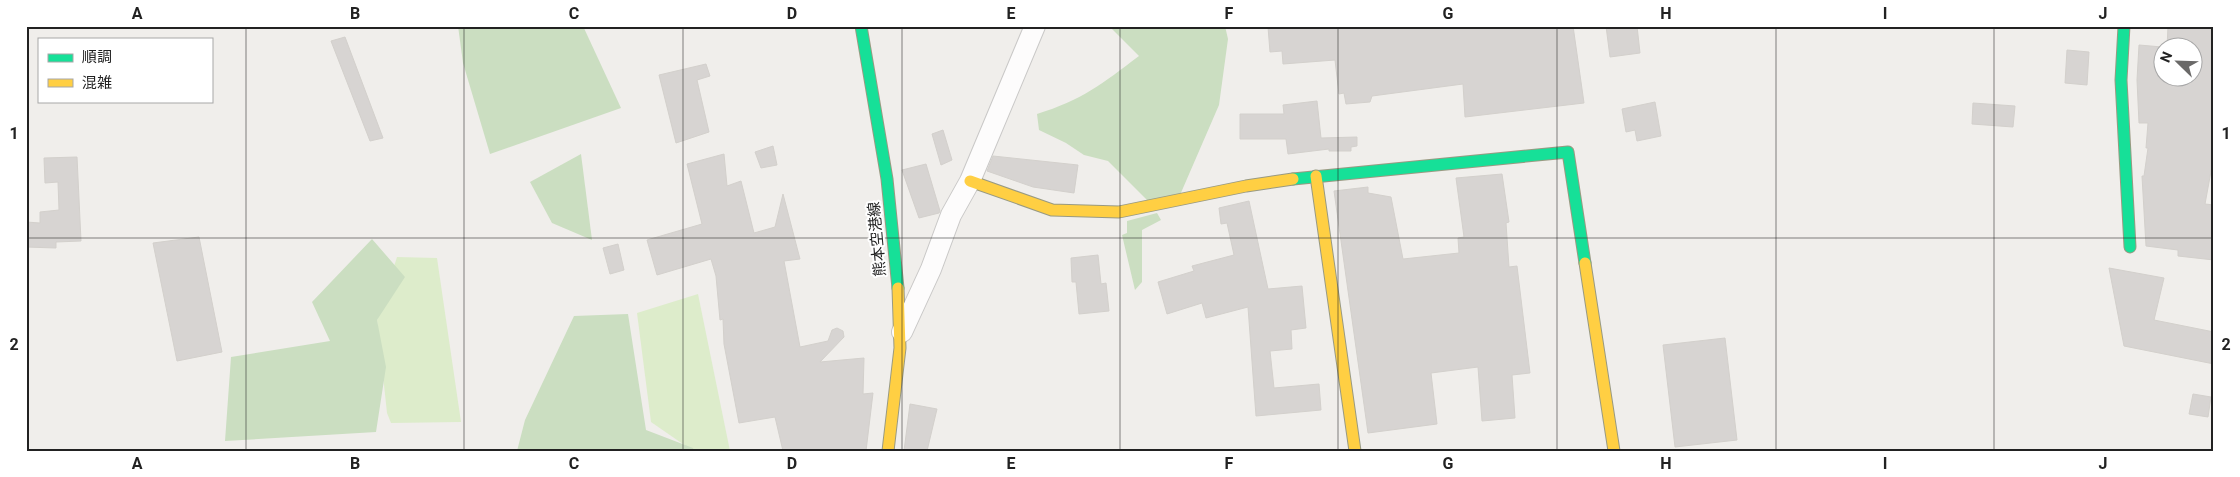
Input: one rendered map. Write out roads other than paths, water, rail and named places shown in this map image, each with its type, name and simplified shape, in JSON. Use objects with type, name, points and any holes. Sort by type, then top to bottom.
[{"type":"street","name":"熊本空港線","points":[[861,26],[880,116],[894,246],[900,336],[888,451]]},
{"type":"street","points":[[1027,47],[1029,26]]},
{"type":"street","points":[[900,336],[931,270],[951,215],[970,181],[1035,26]]},
{"type":"street","points":[[2124,26],[2121,80],[2130,247]]},
{"type":"street","points":[[970,181],[1052,210],[1119,212],[1246,186],[1316,176],[1568,152],[1614,451]]},
{"type":"street","points":[[1316,176],[1355,451]]}]
